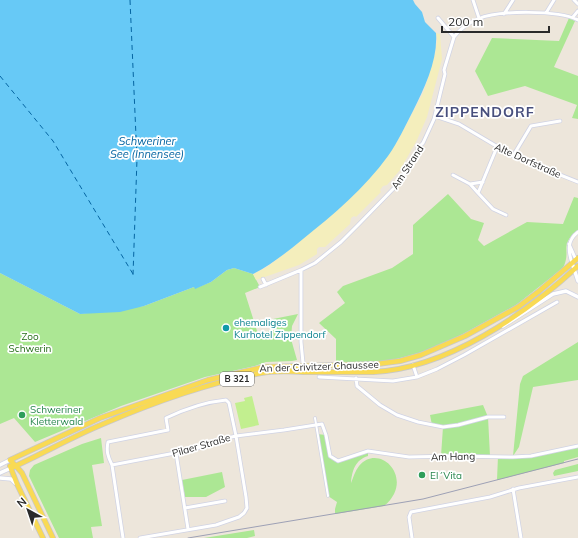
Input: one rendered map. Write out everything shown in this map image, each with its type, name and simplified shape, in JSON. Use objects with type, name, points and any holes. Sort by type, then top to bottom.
[{"type":"main road","name":"An der Crivitzer Chaussee","points":[[10,460],[100,418],[195,384],[259,368],[389,363],[410,359],[431,352],[465,336],[523,303],[577,259]]},
{"type":"main road","name":"An der Crivitzer Chaussee","points":[[11,468],[102,424],[197,389],[261,373],[283,371],[374,372],[413,365],[455,349],[489,332],[532,305],[577,267]]},
{"type":"main road","points":[[10,460],[22,473],[53,538]]},
{"type":"main road","points":[[10,460],[11,468],[17,484],[43,538]]},
{"type":"street","points":[[473,0],[479,18]]},
{"type":"street","points":[[504,14],[513,0]]},
{"type":"street","points":[[546,13],[554,0]]},
{"type":"street","points":[[574,0],[578,4]]},
{"type":"street","points":[[573,17],[578,11]]},
{"type":"street","points":[[438,18],[454,37],[466,25],[479,18],[504,14],[546,13],[573,17],[578,20]]},
{"type":"street","name":"Am Strand","points":[[260,287],[302,270],[315,263],[341,242],[397,185],[417,154],[418,148],[423,143],[435,116],[445,74],[444,70],[454,37]]},
{"type":"street","name":"Alte Dorfstraße","points":[[435,116],[459,124],[513,156],[578,182]]},
{"type":"street","points":[[513,156],[530,126],[560,121]]},
{"type":"street","points":[[478,193],[497,147]]},
{"type":"street","points":[[453,175],[470,184],[493,209],[506,215]]},
{"type":"street","points":[[470,184],[483,182]]},
{"type":"street","points":[[577,267],[572,264],[569,253],[569,244],[573,236],[578,232]]},
{"type":"street","points":[[569,244],[577,259],[578,281]]},
{"type":"street","points":[[302,270],[302,342],[306,372]]},
{"type":"street","points":[[263,279],[266,285]]},
{"type":"street","name":"B 321","points":[[489,332],[514,320],[557,293],[566,291],[578,297]]},
{"type":"street","name":"An der Crivitzer Chaussee","points":[[356,378],[393,381],[417,377],[437,369],[557,302]]},
{"type":"street","points":[[413,365],[417,377]]},
{"type":"street","points":[[319,377],[356,378],[357,386],[380,405],[397,415],[418,422],[443,427],[458,425],[488,417],[504,417]]},
{"type":"street","name":"Pilaer Straße","points":[[112,465],[196,449],[210,442],[236,436],[229,403],[226,400],[195,406],[166,418],[168,430],[108,442],[106,449],[112,465],[123,538]]},
{"type":"street","points":[[315,418],[314,425],[328,496]]},
{"type":"street","name":"Am Hang","points":[[314,425],[322,424],[326,435],[330,456],[338,461],[368,451],[409,457],[526,456],[578,446]]},
{"type":"street","points":[[140,538],[216,525],[239,517],[247,508],[236,436],[314,425]]},
{"type":"street","points":[[176,453],[188,530]]},
{"type":"street","name":"An der Crivitzer Chaussee","points":[[0,465],[10,460]]},
{"type":"street","name":"An der Crivitzer Chaussee","points":[[0,473],[11,468]]},
{"type":"street","points":[[0,478],[11,479],[17,484]]},
{"type":"street","points":[[412,538],[409,517],[411,512],[490,497],[513,489],[578,478]]},
{"type":"street","points":[[513,489],[521,538]]},
{"type":"street","points":[[185,508],[225,501]]},
{"type":"green space","points":[[569,18],[575,21],[554,67],[578,76],[578,119],[572,118],[577,105],[525,86],[488,96],[475,71],[492,38],[559,41]]},
{"type":"green space","points":[[448,194],[471,219],[484,223],[478,240],[484,246],[527,222],[563,224],[574,197],[578,198],[578,230],[568,240],[563,268],[516,305],[430,350],[389,361],[336,363],[336,339],[319,323],[345,303],[337,292],[343,286],[392,268],[413,254],[413,225]]},
{"type":"green space","name":"Zoo Schwerin","points":[[234,268],[253,274],[260,287],[245,293],[258,334],[277,329],[273,319],[298,314],[292,326],[291,339],[297,360],[266,362],[255,366],[205,377],[121,406],[35,442],[14,418],[0,424],[0,273],[80,314],[144,306],[211,282],[227,270]]},
{"type":"green space","points":[[578,342],[578,380],[533,387],[519,447],[513,456],[520,384],[523,376]]},
{"type":"green space","points":[[252,396],[259,425],[241,429],[235,403],[245,401],[244,398]]},
{"type":"green space","points":[[483,405],[488,417],[490,456],[441,456],[443,427],[432,425],[430,415]]},
{"type":"green space","points":[[317,434],[326,435],[330,456],[338,461],[368,451],[368,456],[360,460],[355,466],[351,483],[359,466],[366,460],[374,458],[381,459],[388,463],[393,469],[397,485],[391,499],[384,506],[335,514],[337,502],[328,496]]},
{"type":"green space","points":[[101,438],[104,463],[92,465],[102,526],[91,527],[93,538],[59,538],[29,476],[30,470],[34,465],[82,444]]},
{"type":"green space","points":[[578,446],[578,457],[564,461],[564,463],[497,480],[498,456],[531,456]]},
{"type":"green space","points":[[578,464],[578,471],[554,476],[553,473],[555,470]]},
{"type":"green space","points":[[222,472],[225,487],[206,497],[185,497],[182,480]]},
{"type":"green space","points":[[254,530],[255,536],[247,538],[204,538]]},
{"type":"sand","points":[[436,33],[440,34],[442,59],[427,117],[417,140],[400,170],[387,185],[383,186],[380,190],[381,192],[356,217],[354,216],[351,218],[350,224],[325,247],[319,247],[317,249],[317,254],[299,265],[256,280],[253,274],[267,267],[298,243],[397,142],[423,93],[435,54],[437,40]]},
{"type":"water","name":"Schweriner See (Innensee)","points":[[0,0],[413,0],[422,12],[425,22],[436,33],[435,53],[430,73],[418,102],[395,145],[379,168],[359,190],[326,220],[266,267],[253,274],[234,268],[227,270],[211,282],[195,289],[194,287],[144,306],[120,312],[80,314],[0,273]]},
{"type":"ferry route","points":[[130,0],[137,159],[133,275]]},
{"type":"ferry route","points":[[0,76],[53,141],[133,274]]},
{"type":"tram line","points":[[188,538],[423,499],[578,459]]},
{"type":"place","name":"ehemaliges Kurhotel Zippendorf","points":[[226,328]]},
{"type":"place","name":"Schweriner Kletterwald","points":[[22,415]]},
{"type":"place","name":"El´Vita","points":[[422,475]]},
{"type":"district","name":"ZIPPENDORF","points":[[485,112]]}]
